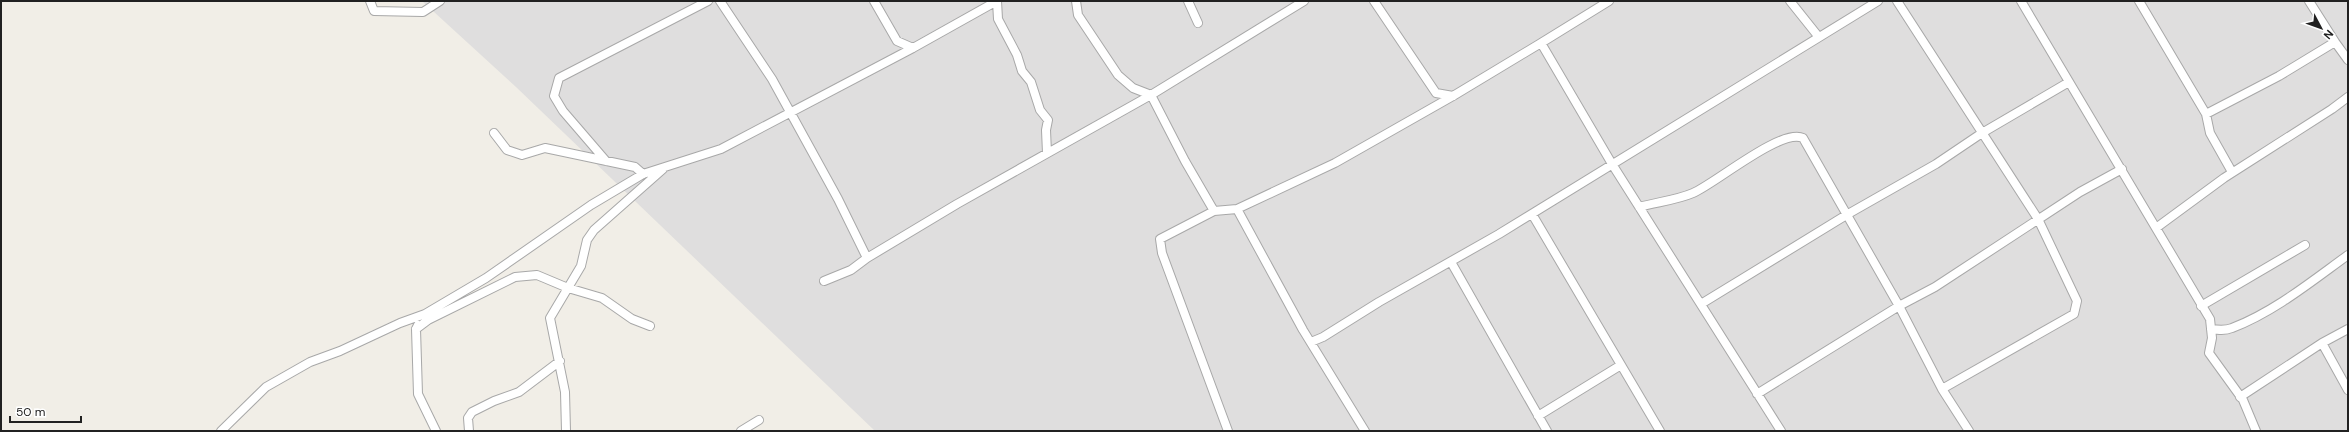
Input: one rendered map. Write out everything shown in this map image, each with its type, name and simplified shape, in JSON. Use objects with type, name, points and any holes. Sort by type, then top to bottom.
[{"type":"street","points":[[370,1],[374,11],[424,12],[440,1]]},
{"type":"street","points":[[606,161],[563,111],[554,96],[559,78],[708,1]]},
{"type":"street","points":[[720,1],[772,79],[838,199],[867,258]]},
{"type":"street","points":[[874,1],[897,41],[913,48]]},
{"type":"street","points":[[220,431],[266,387],[310,362],[340,352],[400,323],[425,314],[486,278],[591,205],[643,174],[721,149],[790,111],[913,48],[997,1],[998,19],[1017,55],[1022,71],[1031,82],[1040,110],[1048,120],[1046,130],[1047,153]]},
{"type":"street","points":[[1076,1],[1078,15],[1118,75],[1133,88],[1151,95],[1185,161],[1214,211]]},
{"type":"street","points":[[1188,1],[1198,23]]},
{"type":"street","points":[[824,281],[851,270],[867,258],[1047,153],[1151,95],[1304,1]]},
{"type":"street","points":[[1374,1],[1436,93],[1453,96]]},
{"type":"street","points":[[1227,431],[1162,253],[1160,239],[1214,211],[1237,209],[1335,162],[1453,96],[1609,1]]},
{"type":"street","points":[[1790,1],[1818,36]]},
{"type":"street","points":[[1311,342],[1323,337],[1379,302],[1451,262],[1532,214],[1818,36],[1878,1]]},
{"type":"street","points":[[1897,1],[2038,219],[2077,301],[2074,314],[1942,389]]},
{"type":"street","points":[[2022,1],[2210,319],[2210,353],[2240,396],[2256,431]]},
{"type":"street","points":[[2139,1],[2206,114],[2210,133],[2232,172]]},
{"type":"street","points":[[2309,1],[2348,60]]},
{"type":"street","points":[[2206,114],[2279,76],[2335,42]]},
{"type":"street","points":[[1541,43],[1612,164],[1781,431]]},
{"type":"street","points":[[1701,304],[1848,214],[1936,164],[1982,133],[2069,82]]},
{"type":"street","points":[[2156,228],[2232,172],[2332,109],[2348,97]]},
{"type":"street","points":[[494,133],[507,150],[522,155],[545,148],[635,167],[643,174]]},
{"type":"street","points":[[1640,207],[1693,193],[1765,148],[1799,136],[1807,143],[1848,214],[1899,306],[1942,389],[1969,431]]},
{"type":"street","points":[[566,431],[565,392],[550,318],[581,266],[587,240],[594,230],[666,167]]},
{"type":"street","points":[[1757,394],[1899,306],[1935,287],[2038,219],[2122,170]]},
{"type":"street","points":[[1237,209],[1311,342],[1365,431]]},
{"type":"street","points":[[1532,214],[1660,431]]},
{"type":"street","points":[[2201,306],[2305,245]]},
{"type":"street","points":[[2211,329],[2231,328],[2264,312],[2308,284],[2348,255]]},
{"type":"street","points":[[1451,262],[1547,431]]},
{"type":"street","points":[[416,329],[428,320],[515,277],[537,275],[568,288],[602,298],[632,320],[650,326]]},
{"type":"street","points":[[425,314],[416,329],[418,394],[436,431]]},
{"type":"street","points":[[2240,396],[2348,328]]},
{"type":"street","points":[[2322,343],[2348,390]]},
{"type":"street","points":[[468,431],[468,418],[472,412],[494,401],[519,392],[560,362]]},
{"type":"street","points":[[1538,416],[1621,365]]},
{"type":"street","points":[[741,431],[758,420]]},
{"type":"shaded area","points":[[422,1],[2348,1],[2348,431],[875,431],[516,87]]}]
